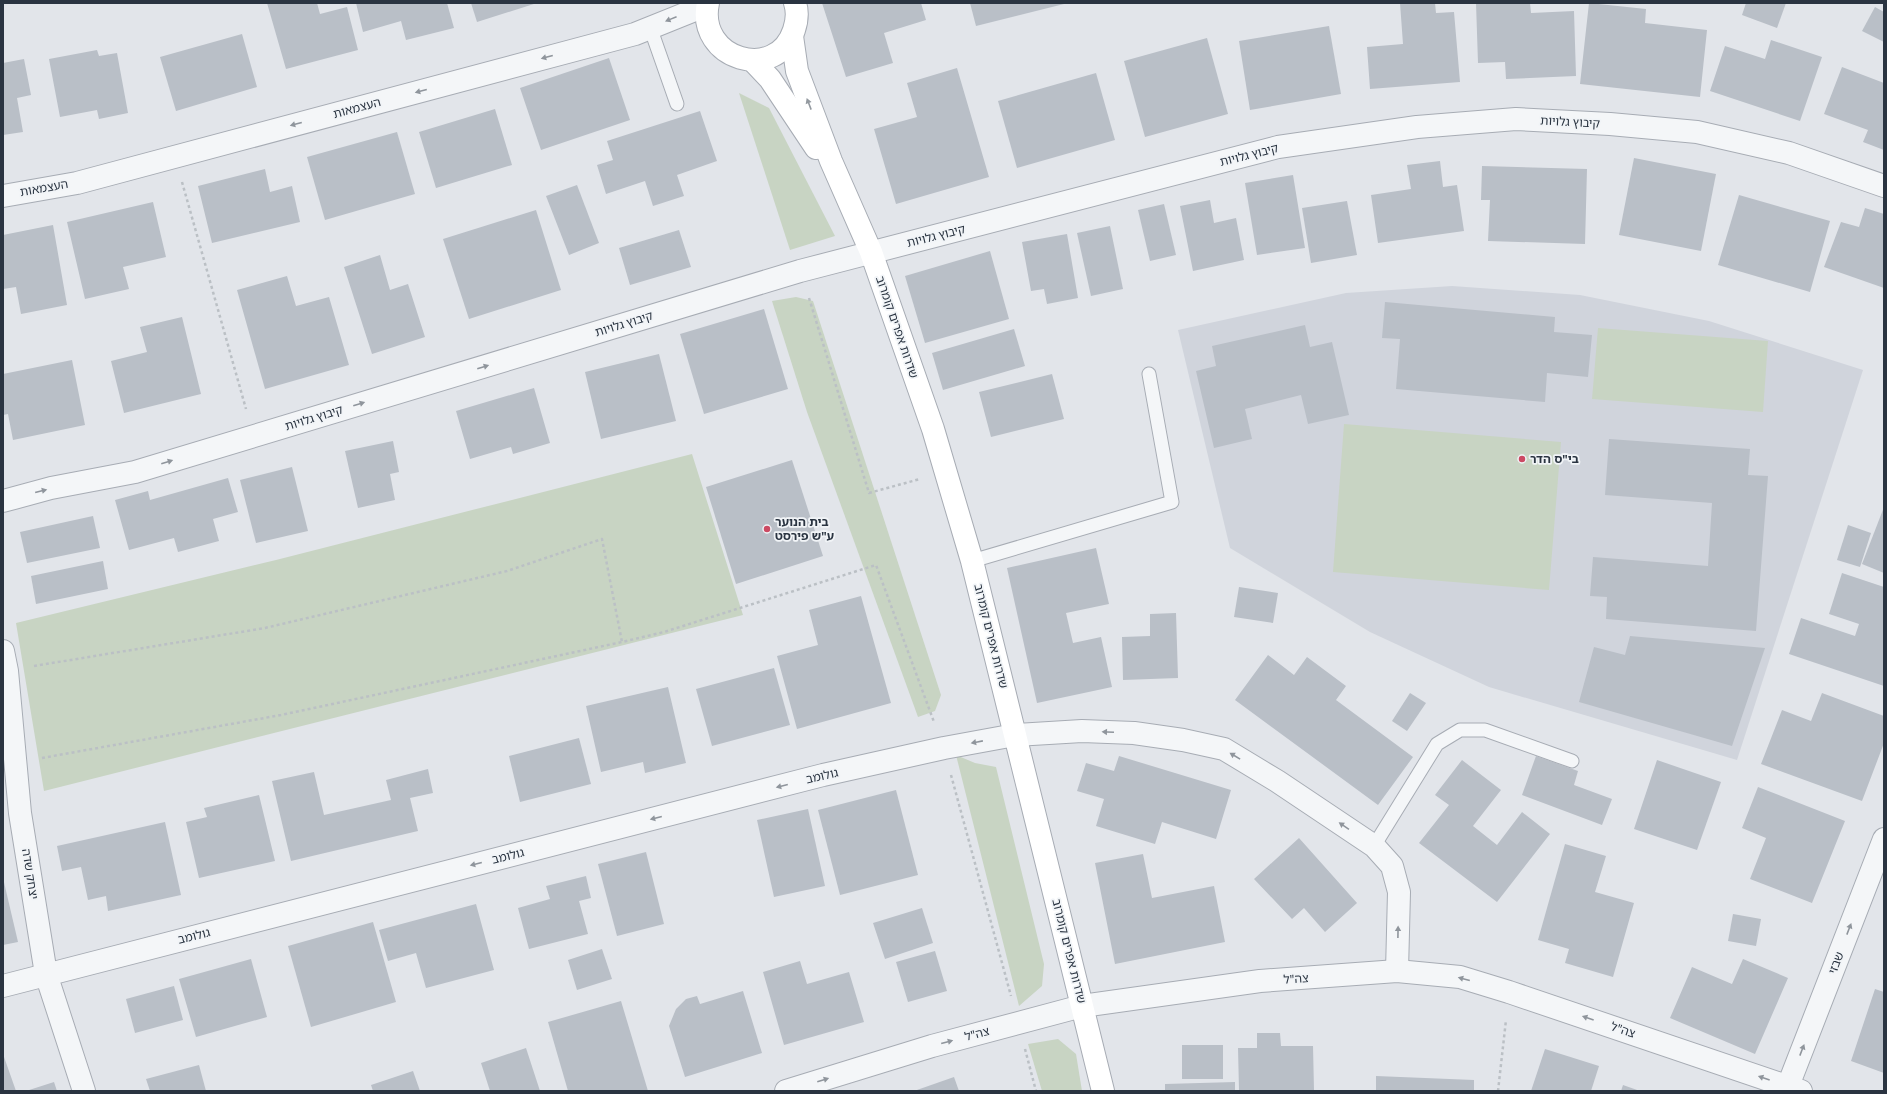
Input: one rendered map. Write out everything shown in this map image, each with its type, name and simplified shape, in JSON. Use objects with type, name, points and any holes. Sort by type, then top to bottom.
[{"type":"street","points":[[707,4],[706,18],[709,32],[716,44],[726,53],[739,58],[753,60],[776,54],[785,46],[792,36],[797,22],[795,3]]},
{"type":"street","name":"העצמאות","points":[[3,196],[77,182],[635,34],[707,4]]},
{"type":"street","name":"שדרות אפרים קומרוב","points":[[792,36],[797,71],[844,193],[871,252],[933,429],[946,472],[972,561],[1103,1091]]},
{"type":"street","name":"שדרות אפרים קומרוב","points":[[753,60],[770,79],[844,193]]},
{"type":"street","name":"קיבוץ גלויות","points":[[3,501],[51,488],[136,472],[800,271],[1278,147],[1417,126],[1516,119],[1610,124],[1697,132],[1789,153],[1884,186]]},
{"type":"street","name":"יצחק שדה","points":[[5,661],[8,727],[15,762],[20,813],[46,974],[84,1091]]},
{"type":"street","name":"גולומב","points":[[3,986],[815,777],[944,748],[1015,735],[1082,731],[1134,733],[1183,740],[1224,749],[1277,781],[1374,846],[1392,866],[1399,892],[1397,971]]},
{"type":"street","name":"שבזי","points":[[1794,1089],[1884,839]]},
{"type":"street","name":"צה\"ל","points":[[786,1091],[932,1046],[1082,1006],[1260,981],[1397,971],[1460,977],[1509,992],[1794,1089]]},
{"type":"lane","points":[[650,27],[677,104]]},
{"type":"lane","points":[[972,561],[1172,502],[1149,374]]},
{"type":"lane","points":[[1374,846],[1437,744],[1460,730],[1485,730],[1572,761]]},
{"type":"path","points":[[175,156],[254,436]]},
{"type":"path","points":[[800,271],[869,493],[946,472]]},
{"type":"path","points":[[5,661],[265,628],[507,571],[602,539],[622,642]]},
{"type":"path","points":[[15,762],[282,714],[622,642],[664,632],[876,565],[944,748],[1036,1091]]},
{"type":"path","points":[[1498,1091],[1509,992]]},
{"type":"shaded area","name":"בי\"ס הדר","points":[[1452,286],[1580,295],[1709,321],[1863,370],[1737,760],[1489,687],[1370,632],[1230,548],[1178,330],[1346,293]]},
{"type":"green space","points":[[739,93],[769,108],[835,236],[790,250]]},
{"type":"green space","points":[[796,297],[813,301],[941,695],[935,711],[918,717],[807,412],[772,301]]},
{"type":"green space","points":[[1598,328],[1768,341],[1763,412],[1592,399]]},
{"type":"green space","points":[[1344,424],[1561,442],[1549,590],[1333,572]]},
{"type":"green space","points":[[692,454],[743,615],[44,791],[16,623],[276,560]]},
{"type":"green space","points":[[956,755],[975,763],[996,767],[1044,964],[1042,986],[1019,1006]]},
{"type":"green space","points":[[1058,1039],[1076,1054],[1082,1091],[1042,1091],[1028,1044]]},
{"type":"building","points":[[267,3],[317,3],[320,14],[347,7],[358,50],[286,69]]},
{"type":"building","points":[[356,3],[447,3],[454,28],[406,40],[401,21],[363,32]]},
{"type":"building","points":[[471,3],[537,3],[477,22]]},
{"type":"building","points":[[822,3],[921,3],[926,20],[884,33],[893,63],[846,77]]},
{"type":"building","points":[[970,3],[1064,3],[1064,4],[976,26]]},
{"type":"building","points":[[1400,3],[1435,3],[1436,13],[1454,12],[1460,82],[1370,89],[1367,47],[1403,44]]},
{"type":"building","points":[[1476,3],[1530,3],[1531,13],[1574,11],[1576,76],[1506,79],[1505,62],[1478,63]]},
{"type":"building","points":[[1589,3],[1646,9],[1645,23],[1707,30],[1700,97],[1580,84]]},
{"type":"building","points":[[1746,3],[1786,3],[1777,28],[1742,15]]},
{"type":"building","points":[[1875,7],[1884,12],[1884,42],[1862,31]]},
{"type":"building","points":[[1329,26],[1341,94],[1250,110],[1239,41]]},
{"type":"building","points":[[242,34],[257,87],[176,111],[160,57]]},
{"type":"building","points":[[1207,38],[1228,114],[1145,137],[1124,61]]},
{"type":"building","points":[[1771,40],[1822,57],[1800,121],[1710,91],[1725,46],[1765,59]]},
{"type":"building","points":[[97,50],[99,56],[117,53],[128,113],[99,119],[97,110],[60,117],[49,59]]},
{"type":"building","points":[[609,58],[630,120],[541,150],[520,88]]},
{"type":"building","points":[[24,59],[31,95],[17,98],[23,132],[3,135],[3,63]]},
{"type":"building","points":[[1842,67],[1884,83],[1884,150],[1863,142],[1868,130],[1824,114]]},
{"type":"building","points":[[957,68],[989,177],[896,204],[874,129],[917,117],[907,83]]},
{"type":"building","points":[[1096,73],[1115,140],[1017,168],[998,101]]},
{"type":"building","points":[[495,109],[512,165],[436,188],[419,132]]},
{"type":"building","points":[[700,111],[717,161],[677,175],[684,196],[653,206],[645,181],[606,194],[597,165],[613,160],[607,141]]},
{"type":"building","points":[[397,132],[415,194],[325,220],[307,157]]},
{"type":"building","points":[[1634,158],[1716,174],[1701,251],[1619,235]]},
{"type":"building","points":[[1440,161],[1443,187],[1457,185],[1464,231],[1378,243],[1371,195],[1411,189],[1407,165]]},
{"type":"building","points":[[1482,166],[1587,169],[1585,244],[1488,241],[1490,200],[1481,200]]},
{"type":"building","points":[[265,169],[270,192],[292,186],[300,222],[212,243],[198,186]]},
{"type":"building","points":[[1293,175],[1305,248],[1257,255],[1245,183]]},
{"type":"building","points":[[577,185],[599,243],[569,255],[546,196]]},
{"type":"building","points":[[1739,195],[1830,221],[1810,292],[1718,265]]},
{"type":"building","points":[[1210,200],[1214,223],[1236,218],[1244,260],[1193,271],[1180,206]]},
{"type":"building","points":[[1347,201],[1357,255],[1311,263],[1302,208]]},
{"type":"building","points":[[153,202],[166,257],[123,267],[129,289],[85,299],[67,222]]},
{"type":"building","points":[[1164,204],[1176,255],[1150,261],[1138,210]]},
{"type":"building","points":[[1865,208],[1884,214],[1884,288],[1824,267],[1841,222],[1859,227]]},
{"type":"building","points":[[536,210],[561,290],[469,319],[443,239]]},
{"type":"building","points":[[53,225],[67,305],[21,314],[16,287],[3,289],[3,235]]},
{"type":"building","points":[[1110,226],[1123,289],[1091,296],[1077,233]]},
{"type":"building","points":[[679,230],[691,267],[630,285],[619,248]]},
{"type":"building","points":[[1067,234],[1078,298],[1047,304],[1044,289],[1031,291],[1022,242]]},
{"type":"building","points":[[990,251],[1009,319],[925,343],[905,276]]},
{"type":"building","points":[[380,255],[390,290],[408,284],[425,337],[372,354],[344,267]]},
{"type":"building","points":[[287,276],[296,306],[329,297],[349,365],[265,389],[237,290]]},
{"type":"building","points":[[1385,302],[1555,317],[1554,332],[1592,335],[1588,377],[1547,373],[1545,402],[1396,389],[1400,339],[1382,338]]},
{"type":"building","points":[[764,309],[788,389],[704,414],[680,334]]},
{"type":"building","points":[[182,317],[201,394],[124,413],[111,361],[147,352],[140,327]]},
{"type":"building","points":[[1305,325],[1310,347],[1332,342],[1349,415],[1308,424],[1301,395],[1245,409],[1252,439],[1214,448],[1196,371],[1216,366],[1212,346]]},
{"type":"building","points":[[1014,329],[1025,366],[943,390],[932,353]]},
{"type":"building","points":[[659,354],[676,421],[601,439],[585,372]]},
{"type":"building","points":[[72,360],[85,425],[13,440],[8,414],[3,415],[3,374]]},
{"type":"building","points":[[1052,374],[1064,419],[991,437],[979,392]]},
{"type":"building","points":[[534,388],[550,443],[513,454],[511,447],[470,459],[456,411]]},
{"type":"building","points":[[1609,439],[1750,449],[1748,475],[1768,476],[1756,631],[1606,619],[1607,597],[1590,596],[1593,557],[1708,566],[1712,503],[1605,495]]},
{"type":"building","points":[[393,441],[399,472],[390,474],[395,500],[358,508],[345,451]]},
{"type":"building","name":"בית הנוער ע\"ש פירסט","points":[[792,460],[823,556],[736,584],[706,487]]},
{"type":"building","points":[[292,467],[308,531],[256,543],[240,480]]},
{"type":"building","points":[[228,478],[238,512],[213,519],[219,541],[178,552],[174,538],[129,550],[115,500],[148,491],[150,500]]},
{"type":"building","points":[[1884,507],[1884,573],[1862,564]]},
{"type":"building","points":[[93,516],[100,548],[27,563],[20,532]]},
{"type":"building","points":[[1848,525],[1871,533],[1860,567],[1837,560]]},
{"type":"building","points":[[1096,548],[1109,604],[1066,613],[1073,643],[1101,637],[1112,687],[1037,703],[1007,568]]},
{"type":"building","points":[[103,561],[108,589],[36,604],[31,576]]},
{"type":"building","points":[[1842,573],[1884,587],[1884,686],[1789,654],[1801,618],[1855,636],[1859,624],[1829,614]]},
{"type":"building","points":[[1239,587],[1278,593],[1273,623],[1234,617]]},
{"type":"building","points":[[861,596],[891,703],[797,729],[777,656],[818,645],[809,610]]},
{"type":"building","points":[[1176,613],[1178,678],[1123,680],[1122,637],[1150,636],[1150,614]]},
{"type":"building","points":[[1630,636],[1765,648],[1732,746],[1579,702],[1594,647],[1625,655]]},
{"type":"building","points":[[1268,655],[1294,675],[1307,657],[1346,686],[1336,700],[1413,757],[1378,805],[1235,700]]},
{"type":"building","points":[[774,668],[790,725],[712,746],[696,689]]},
{"type":"building","points":[[668,687],[686,763],[645,773],[643,762],[601,772],[586,706]]},
{"type":"building","points":[[1410,693],[1426,703],[1407,731],[1392,721]]},
{"type":"building","points":[[1822,693],[1884,716],[1884,743],[1862,801],[1761,764],[1782,710],[1811,721]]},
{"type":"building","points":[[579,738],[591,784],[520,802],[509,756]]},
{"type":"building","points":[[1119,756],[1231,790],[1216,839],[1162,822],[1155,844],[1096,826],[1104,799],[1077,791],[1086,763],[1114,771]]},
{"type":"building","points":[[1536,756],[1578,771],[1574,785],[1612,799],[1602,825],[1522,795]]},
{"type":"building","points":[[1462,760],[1501,790],[1473,826],[1497,845],[1522,812],[1550,834],[1497,902],[1419,843],[1449,805],[1435,795]]},
{"type":"building","points":[[1657,760],[1721,782],[1697,850],[1634,829]]},
{"type":"building","points":[[428,769],[433,793],[410,798],[418,831],[291,861],[272,781],[314,772],[324,815],[391,800],[386,780]]},
{"type":"building","points":[[1758,787],[1845,821],[1812,903],[1750,879],[1766,838],[1742,828]]},
{"type":"building","points":[[896,790],[918,875],[840,895],[818,810]]},
{"type":"building","points":[[259,795],[275,861],[199,878],[186,822],[207,817],[204,808]]},
{"type":"building","points":[[808,809],[825,886],[774,897],[757,820]]},
{"type":"building","points":[[165,822],[181,895],[108,911],[106,896],[88,900],[81,867],[62,871],[57,846]]},
{"type":"building","points":[[1299,838],[1357,903],[1325,932],[1304,908],[1292,919],[1254,879]]},
{"type":"building","points":[[1565,844],[1606,856],[1595,892],[1634,903],[1613,977],[1565,963],[1569,949],[1538,940]]},
{"type":"building","points":[[646,852],[664,924],[617,936],[598,864]]},
{"type":"building","points":[[1143,854],[1152,898],[1214,886],[1225,942],[1115,964],[1095,863]]},
{"type":"building","points":[[586,876],[591,898],[579,901],[588,934],[529,949],[518,908],[550,899],[546,886]]},
{"type":"building","points":[[3,878],[18,942],[3,945]]},
{"type":"building","points":[[476,904],[494,970],[426,988],[416,953],[388,961],[379,930]]},
{"type":"building","points":[[922,908],[933,943],[885,959],[873,923]]},
{"type":"building","points":[[1733,914],[1761,919],[1756,946],[1728,941]]},
{"type":"building","points":[[373,922],[396,1002],[311,1027],[288,946]]},
{"type":"building","points":[[602,949],[612,979],[577,990],[568,960]]},
{"type":"building","points":[[935,951],[947,991],[908,1002],[896,962]]},
{"type":"building","points":[[251,959],[267,1017],[196,1037],[179,979]]},
{"type":"building","points":[[1743,959],[1788,978],[1755,1054],[1670,1018],[1692,967],[1732,984]]},
{"type":"building","points":[[800,961],[807,984],[849,972],[864,1022],[784,1045],[763,972]]},
{"type":"building","points":[[174,986],[183,1020],[135,1033],[126,999]]},
{"type":"building","points":[[1875,989],[1884,992],[1884,1073],[1851,1061]]},
{"type":"building","points":[[743,991],[762,1053],[685,1077],[669,1026],[676,1009],[686,999],[697,996],[700,1004]]},
{"type":"building","points":[[621,1001],[648,1091],[568,1091],[548,1022]]},
{"type":"building","points":[[1257,1033],[1280,1033],[1281,1046],[1313,1046],[1314,1090],[1239,1090],[1238,1048],[1257,1048]]},
{"type":"building","points":[[1182,1045],[1223,1045],[1223,1079],[1182,1079]]},
{"type":"building","points":[[526,1048],[540,1091],[490,1091],[481,1063]]},
{"type":"building","points":[[1545,1049],[1599,1066],[1591,1091],[1531,1091]]},
{"type":"building","points":[[3,1054],[16,1091],[3,1091]]},
{"type":"building","points":[[199,1065],[206,1091],[150,1091],[146,1079]]},
{"type":"building","points":[[413,1071],[420,1091],[373,1091],[371,1085]]},
{"type":"building","points":[[1376,1076],[1474,1080],[1474,1091],[1376,1091]]},
{"type":"building","points":[[954,1077],[959,1091],[914,1091]]},
{"type":"building","points":[[54,1082],[57,1091],[26,1091]]},
{"type":"building","points":[[1235,1082],[1235,1091],[1165,1091],[1165,1084]]},
{"type":"building","points":[[1623,1085],[1640,1091],[1621,1091]]},
{"type":"place","name":"בי\"ס הדר","points":[[1522,459]]},
{"type":"place","name":"בית הנוער ע\"ש פירסט","points":[[767,529]]}]
